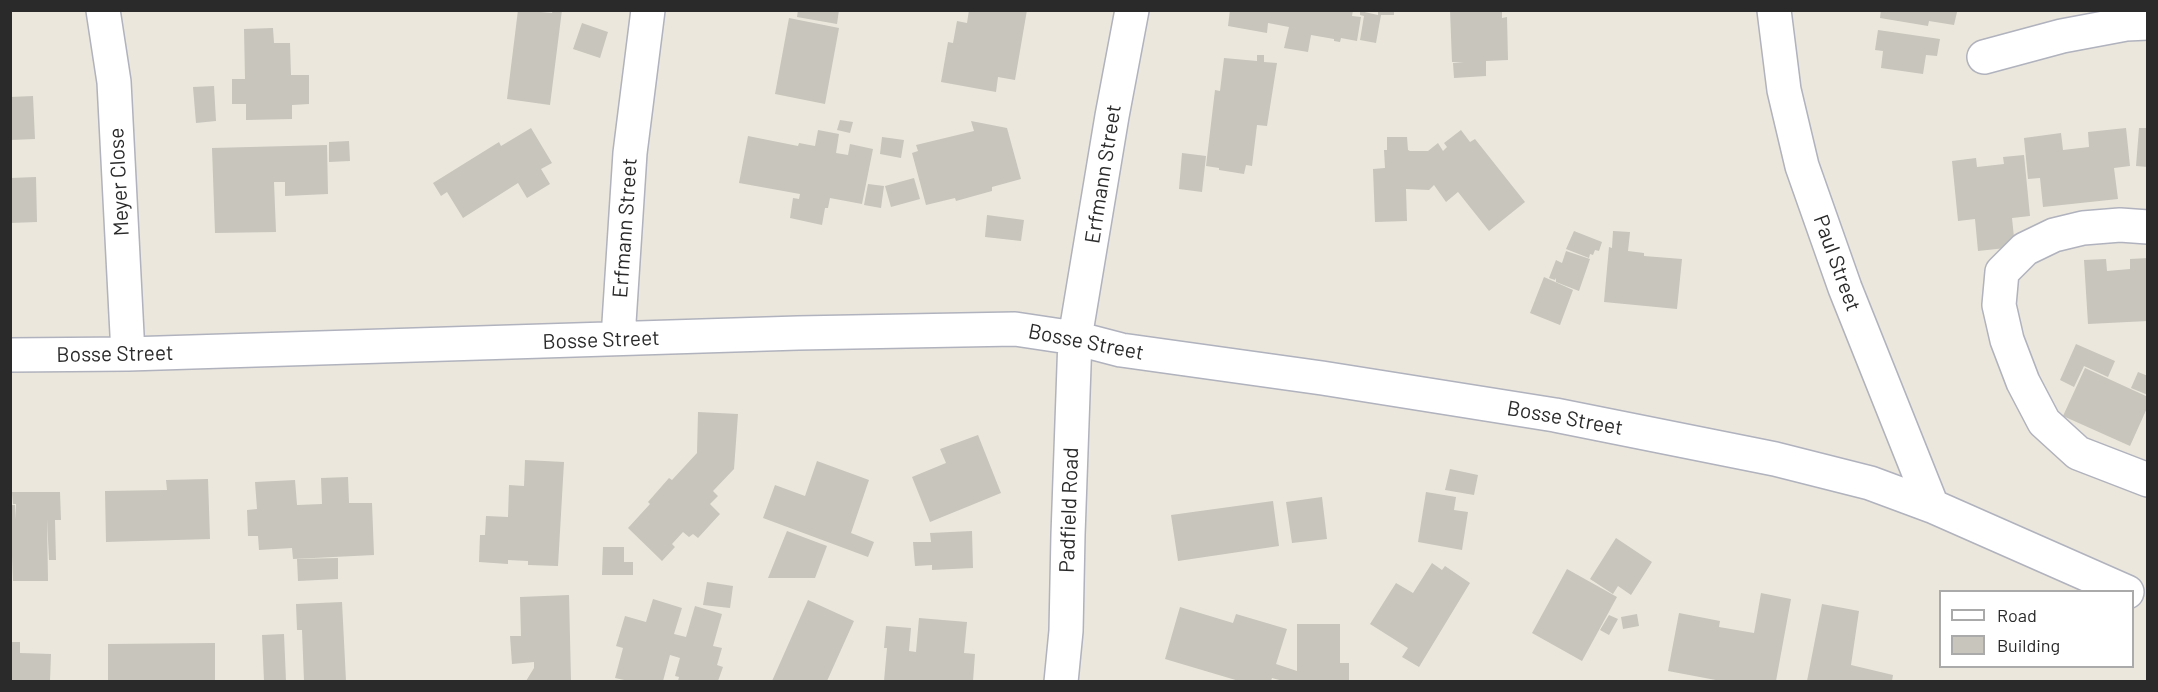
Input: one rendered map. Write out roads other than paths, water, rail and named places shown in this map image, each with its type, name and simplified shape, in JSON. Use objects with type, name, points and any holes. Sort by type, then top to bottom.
[{"type":"street","name":"Meyer Close","points":[[103,10],[114,82],[128,354]]},
{"type":"street","name":"Erfmann Street","points":[[618,338],[630,153],[648,10]]},
{"type":"street","name":"Erfmann Street","points":[[1075,338],[1132,10]]},
{"type":"street","name":"Paul Street","points":[[1774,10],[1784,90],[1802,166],[1845,288],[1932,506]]},
{"type":"street","points":[[1984,57],[2062,36],[2127,24],[2148,23]]},
{"type":"street","points":[[2148,226],[2120,225],[2083,228],[2054,235],[2025,249],[2002,272],[1999,305],[2007,340],[2023,382],[2044,422],[2078,453],[2148,480]]},
{"type":"street","name":"Bosse Street","points":[[10,355],[128,354],[493,344],[618,338],[1016,329],[1075,338],[1121,350],[1322,378],[1555,415],[1775,459],[1870,483],[1932,506],[2125,590]]},
{"type":"street","name":"Padfield Road","points":[[1061,681],[1066,631],[1075,338]]},
{"type":"street","points":[[2134,594],[2148,601]]}]
